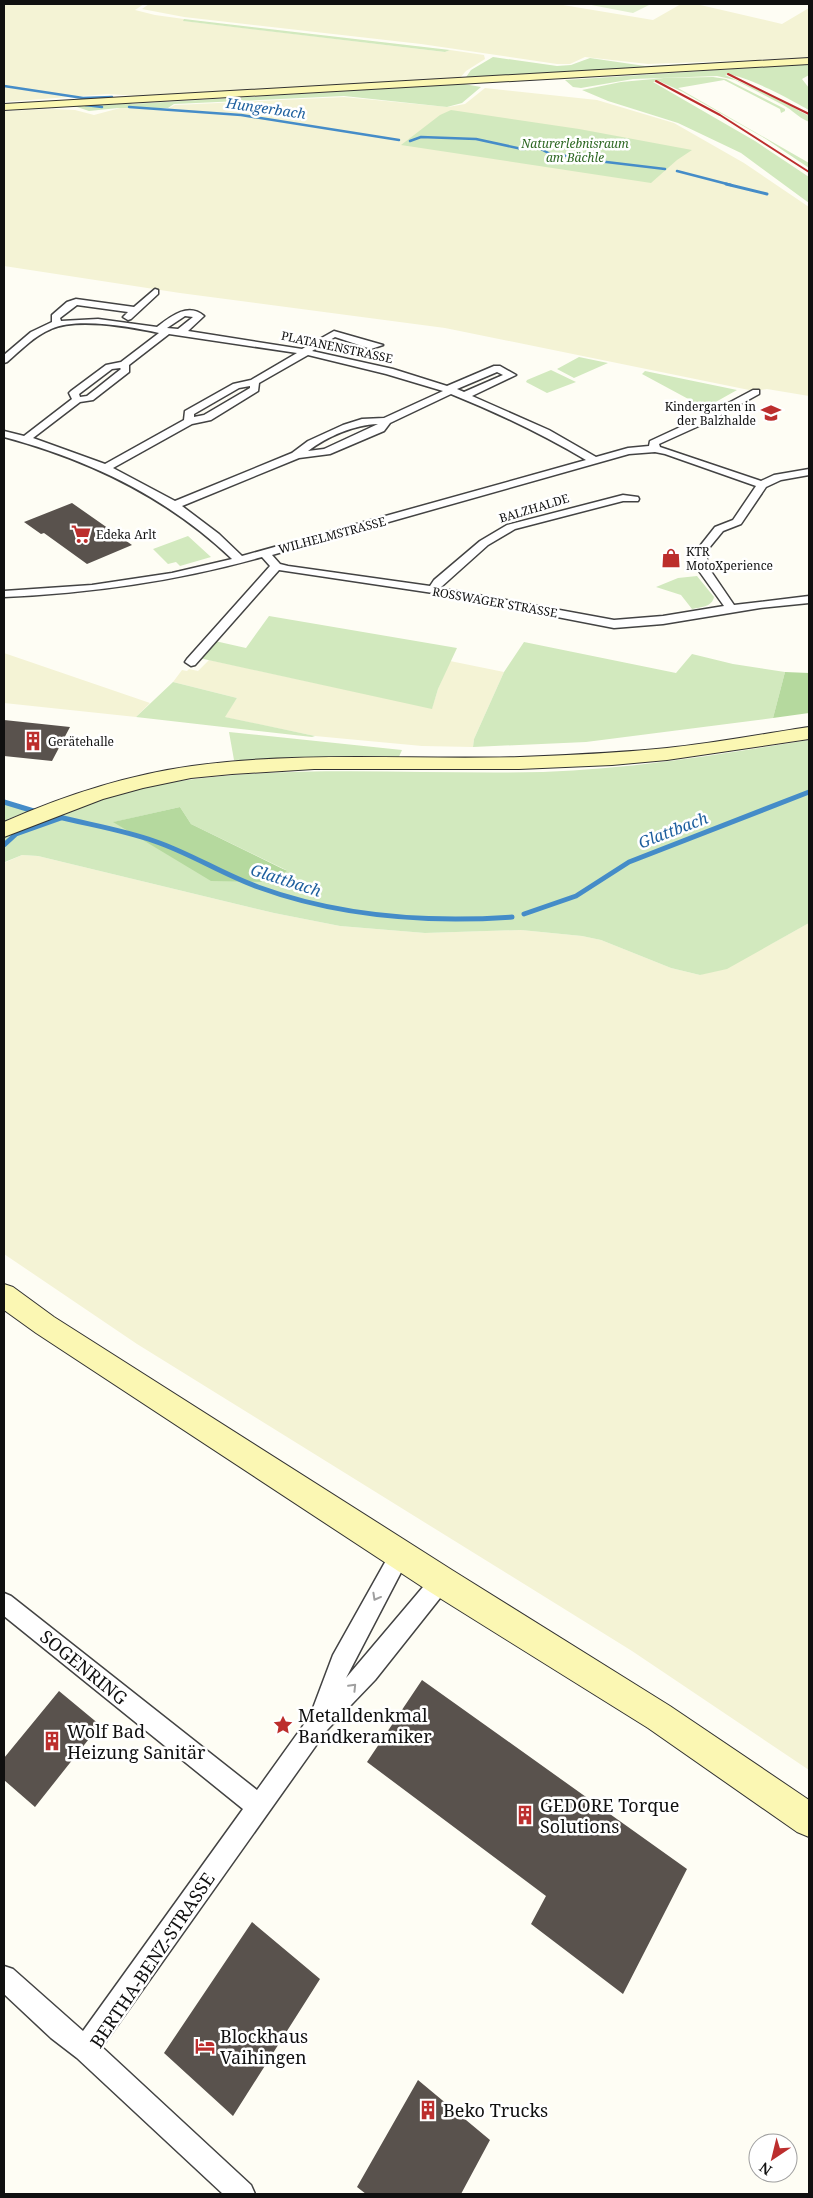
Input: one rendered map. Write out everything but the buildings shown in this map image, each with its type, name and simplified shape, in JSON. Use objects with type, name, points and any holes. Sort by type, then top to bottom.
[{"type":"main road","points":[[4,107],[809,60]]},
{"type":"main road","points":[[4,830],[89,796],[147,781],[231,768],[520,763],[637,756],[666,754],[809,733]]},
{"type":"main road","points":[[4,1295],[45,1325],[400,1555],[659,1717],[809,1820]]},
{"type":"street","points":[[120,325],[155,292]]},
{"type":"street","points":[[57,324],[55,317],[70,304],[76,302],[136,310]]},
{"type":"street","points":[[26,439],[77,400],[90,398],[126,370],[124,364],[180,314],[190,312],[199,316],[180,333]]},
{"type":"street","name":"PLATANENSTRASSE","points":[[4,360],[42,328],[74,322],[163,330],[322,356],[393,372],[466,395],[536,426],[594,460]]},
{"type":"street","points":[[105,468],[189,421],[207,418],[255,389],[254,382],[334,334],[371,346],[378,346]]},
{"type":"street","points":[[322,356],[352,339]]},
{"type":"street","points":[[175,506],[297,455],[326,452],[380,429],[386,421],[496,368],[511,375],[466,395]]},
{"type":"street","points":[[655,449],[654,443],[708,418],[756,392]]},
{"type":"street","points":[[4,434],[67,452],[146,488],[205,527],[240,560]]},
{"type":"street","name":"WILHELMSTRASSE","points":[[4,594],[38,593],[132,583],[240,560],[628,451],[655,449],[680,454],[762,485]]},
{"type":"street","points":[[731,608],[700,564],[700,555],[704,548],[719,528],[737,522],[762,485],[778,477],[809,472]]},
{"type":"street","name":"BALZHALDE","points":[[433,590],[438,582],[484,543],[511,527],[622,498],[634,499]]},
{"type":"street","points":[[191,662],[276,566],[264,553]]},
{"type":"street","name":"ROSSWAGER STRASSE","points":[[276,566],[433,590],[614,624],[644,622],[731,608],[809,600]]},
{"type":"street","name":"BERTHA-BENZ-STRASSE","points":[[319,1722],[341,1663],[400,1555]]},
{"type":"street","name":"BERTHA-BENZ-STRASSE","points":[[242,2194],[86,2049],[319,1722],[367,1672],[441,1581]]},
{"type":"street","name":"SOGENRING","points":[[4,1603],[258,1806]]},
{"type":"street","points":[[4,1978],[60,2029],[86,2049]]},
{"type":"green space","points":[[4,4],[144,4],[135,10],[184,19],[184,21],[445,52],[450,50],[484,55],[485,59],[466,71],[459,79],[138,96],[108,94],[4,102]]},
{"type":"green space","points":[[149,4],[557,4],[653,20],[681,4],[696,4],[782,24],[809,8],[809,58],[648,64],[585,57],[570,64],[557,64],[421,44],[184,17],[142,9]]},
{"type":"green space","points":[[586,4],[651,4],[633,13]]},
{"type":"green space","points":[[184,19],[450,50],[445,52],[183,21]]},
{"type":"green space","points":[[493,57],[557,66],[571,65],[590,58],[645,66],[805,59],[464,80],[471,70]]},
{"type":"green space","points":[[809,64],[809,75],[802,79],[809,88],[809,110],[754,82],[732,75],[725,75],[772,96],[809,116],[809,122],[783,105],[735,80],[717,76],[633,79],[581,88],[573,87],[565,80]]},
{"type":"green space","points":[[713,77],[726,79],[785,109],[781,113],[780,109],[724,80],[678,88],[809,163],[809,168],[766,139],[683,92],[659,81],[653,82],[755,141],[809,177],[809,203],[741,153],[678,123],[608,101],[582,90],[621,82],[664,78]]},
{"type":"green space","points":[[464,84],[481,87],[462,103],[447,107],[344,96],[174,104],[168,108],[118,108],[89,111],[74,106],[128,102],[132,104]]},
{"type":"green space","points":[[485,88],[597,100],[674,123],[744,163],[809,207],[809,396],[767,389],[754,391],[445,328],[180,293],[4,266],[4,111],[54,109],[75,110],[94,115],[120,108],[167,109],[175,105],[344,97],[448,107],[465,104]]},
{"type":"green space","name":"Naturerlebnisraum am Bächle","points":[[451,110],[579,129],[692,150],[677,160],[651,183],[401,145],[440,115]]},
{"type":"green space","points":[[579,357],[608,363],[574,378],[557,369]]},
{"type":"green space","points":[[551,370],[576,382],[547,393],[526,382],[527,380]]},
{"type":"green space","points":[[645,371],[737,390],[705,408],[642,374]]},
{"type":"green space","points":[[188,536],[211,557],[180,566],[176,562],[168,564],[153,549]]},
{"type":"green space","points":[[697,576],[714,597],[709,605],[692,609],[681,595],[656,587],[678,578]]},
{"type":"green space","points":[[269,616],[457,648],[438,689],[432,709],[199,658],[215,641],[246,648]]},
{"type":"green space","points":[[524,642],[676,673],[692,654],[733,664],[785,672],[773,718],[586,742],[473,747],[474,739],[504,672]]},
{"type":"green space","points":[[4,653],[150,703],[136,717],[4,703]]},
{"type":"green space","points":[[209,660],[432,708],[450,661],[504,672],[474,739],[473,747],[422,746],[315,736],[224,717],[237,698],[173,682],[182,670],[198,671]]},
{"type":"green space","points":[[785,672],[809,673],[809,713],[773,718]]},
{"type":"green space","points":[[173,682],[237,698],[225,717],[315,736],[136,717]]},
{"type":"green space","points":[[229,732],[402,750],[398,759],[234,760]]},
{"type":"green space","points":[[809,740],[809,923],[727,969],[700,975],[671,968],[601,940],[582,936],[521,930],[425,933],[340,926],[274,913],[38,856],[22,855],[5,862],[4,860],[4,800],[34,809],[8,819],[23,830],[80,807],[120,794],[180,781],[225,776],[316,771],[498,773],[610,768]],"holes":[[[180,807],[191,824],[286,870],[114,822]]]},
{"type":"green space","points":[[180,807],[191,824],[287,871],[267,882],[211,881],[113,822]]},
{"type":"green space","points":[[22,855],[38,856],[274,913],[340,926],[425,933],[521,930],[582,936],[601,940],[671,968],[700,975],[771,944],[809,923],[809,1770],[632,1651],[137,1344],[4,1254],[4,863]]},
{"type":"waterway","name":"Hungerbach","points":[[4,86],[83,98],[112,97]]},
{"type":"waterway","name":"Hungerbach","points":[[85,105],[102,107]]},
{"type":"waterway","name":"Hungerbach","points":[[129,107],[241,115],[399,140]]},
{"type":"waterway","name":"Hungerbach","points":[[410,141],[421,137],[476,139],[522,149],[539,148],[552,155],[591,157],[598,161],[665,169]]},
{"type":"waterway","name":"Hungerbach","points":[[677,171],[731,185]]},
{"type":"waterway","name":"Hungerbach","points":[[726,184],[767,194]]},
{"type":"waterway","name":"Glattbach","points":[[524,914],[576,896],[629,862],[809,792]]},
{"type":"waterway","points":[[4,802],[37,812]]},
{"type":"waterway","name":"Glattbach","points":[[51,815],[154,841],[258,887],[320,905],[383,916],[447,919],[512,917]]},
{"type":"waterway","points":[[4,845],[16,834],[61,818]]},
{"type":"railway","points":[[728,74],[809,114]]},
{"type":"railway","points":[[656,81],[720,115],[809,172]]},
{"type":"place","name":"Kindergarten in der Balzhalde","points":[[771,413]]},
{"type":"place","name":"Edeka Arlt","points":[[81,534]]},
{"type":"place","name":"KTR MotoXperience","points":[[671,558]]},
{"type":"place","name":"Gerätehalle","points":[[33,741]]},
{"type":"place","name":"Metalldenkmal Bandkeramiker","points":[[283,1725]]},
{"type":"place","name":"Wolf Bad Heizung Sanitär","points":[[52,1741]]},
{"type":"place","name":"GEDORE Torque Solutions","points":[[525,1815]]},
{"type":"place","name":"Blockhaus Vaihingen","points":[[205,2046]]},
{"type":"place","name":"Beko Trucks","points":[[428,2110]]}]
